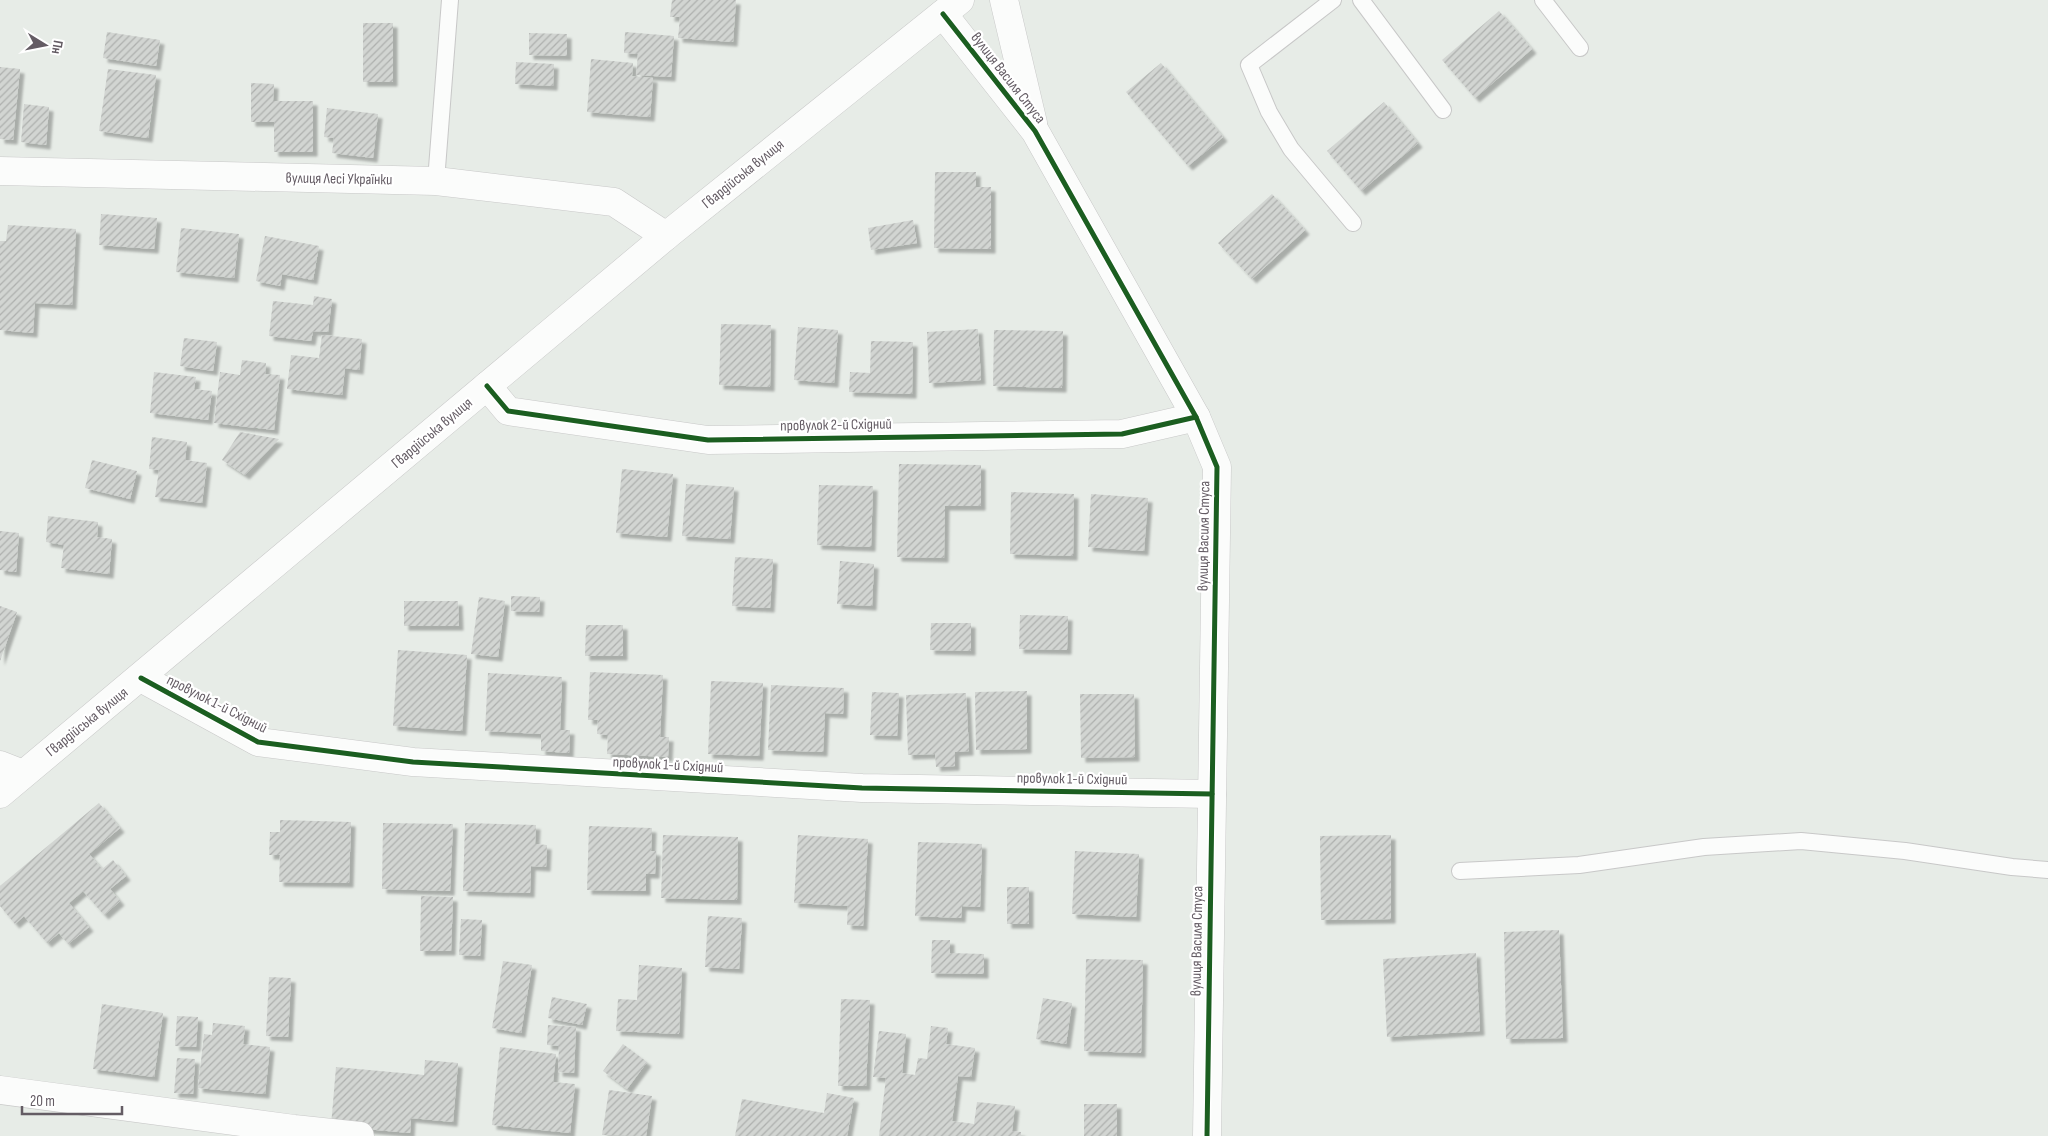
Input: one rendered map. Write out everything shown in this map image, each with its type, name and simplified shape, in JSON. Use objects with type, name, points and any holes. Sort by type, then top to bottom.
[{"type":"street","points":[[1004,0],[1035,131]]},
{"type":"street","name":"вулиця Василя Стуса","points":[[952,7],[1035,131],[1196,417],[1217,467],[1207,1136]]},
{"type":"street","name":"Гвардійська вулиця","points":[[0,794],[11,770],[141,678],[666,236],[952,7]]},
{"type":"street","name":"вулиця Лесі Українки","points":[[0,171],[436,181],[614,202],[666,236]]},
{"type":"street","name":"провулок 2-й Східний","points":[[487,386],[508,411],[708,440],[1122,434],[1196,417]]},
{"type":"street","name":"провулок 1-й Східний","points":[[141,678],[258,742],[413,762],[862,788],[1212,794]]},
{"type":"street","points":[[0,1090],[294,1133],[360,1136]]},
{"type":"lane","points":[[436,181],[450,0]]},
{"type":"lane","points":[[1333,0],[1249,64],[1269,112],[1292,149],[1353,223]]},
{"type":"lane","points":[[1361,0],[1443,110]]},
{"type":"lane","points":[[1543,0],[1580,48]]},
{"type":"lane","points":[[1460,871],[1579,865],[1704,847],[1801,841],[1905,851],[2012,867],[2048,870]]},
{"type":"building","points":[[672,0],[736,0],[733,42],[678,38],[680,17],[670,17]]},
{"type":"building","points":[[1499,11],[1532,49],[1475,98],[1442,60]]},
{"type":"building","points":[[363,23],[393,23],[393,82],[363,82]]},
{"type":"building","points":[[107,32],[160,40],[156,66],[103,58]]},
{"type":"building","points":[[625,32],[674,36],[671,77],[636,75],[638,54],[624,53]]},
{"type":"building","points":[[529,33],[567,34],[567,56],[529,55]]},
{"type":"building","points":[[591,59],[633,63],[632,76],[653,78],[650,117],[587,112]]},
{"type":"building","points":[[516,62],[554,64],[553,86],[515,84]]},
{"type":"building","points":[[1161,63],[1223,137],[1188,166],[1126,92]]},
{"type":"building","points":[[0,67],[20,69],[13,140],[0,139]]},
{"type":"building","points":[[108,69],[156,75],[148,138],[99,131]]},
{"type":"building","points":[[251,83],[274,84],[273,101],[313,101],[313,152],[274,152],[274,122],[251,122]]},
{"type":"building","points":[[1384,102],[1418,143],[1361,191],[1327,151]]},
{"type":"building","points":[[24,104],[49,107],[46,145],[21,142]]},
{"type":"building","points":[[327,108],[378,114],[373,158],[332,153],[334,138],[324,137]]},
{"type":"building","points":[[935,172],[976,172],[976,187],[991,187],[991,249],[934,248]]},
{"type":"building","points":[[1272,194],[1305,230],[1252,279],[1218,243]]},
{"type":"building","points":[[101,214],[157,218],[154,249],[99,245]]},
{"type":"building","points":[[913,220],[917,243],[871,250],[868,228]]},
{"type":"building","points":[[8,225],[76,229],[72,305],[35,303],[33,333],[0,330],[0,241],[6,241]]},
{"type":"building","points":[[181,228],[239,234],[234,278],[176,272]]},
{"type":"building","points":[[265,236],[319,246],[313,280],[282,274],[280,286],[256,281]]},
{"type":"building","points":[[314,296],[332,299],[328,332],[313,331],[311,341],[269,336],[273,301],[313,305]]},
{"type":"building","points":[[721,324],[771,325],[770,387],[719,385]]},
{"type":"building","points":[[798,327],[838,330],[834,383],[794,380]]},
{"type":"building","points":[[978,329],[981,380],[929,383],[927,332]]},
{"type":"building","points":[[994,330],[1063,331],[1062,388],[993,386]]},
{"type":"building","points":[[322,335],[362,339],[359,370],[345,368],[342,395],[287,389],[291,355],[319,358]]},
{"type":"building","points":[[184,338],[217,342],[213,371],[180,366]]},
{"type":"building","points":[[871,341],[913,342],[912,394],[849,392],[850,372],[870,373]]},
{"type":"building","points":[[242,360],[266,363],[265,374],[280,375],[274,430],[214,423],[220,372],[240,375]]},
{"type":"building","points":[[154,372],[196,377],[194,389],[212,391],[208,420],[150,413]]},
{"type":"building","points":[[240,432],[279,439],[245,475],[222,460]]},
{"type":"building","points":[[152,437],[187,442],[185,460],[207,463],[202,503],[155,497],[159,470],[149,469]]},
{"type":"building","points":[[92,460],[137,471],[130,499],[85,488]]},
{"type":"building","points":[[899,464],[981,465],[981,506],[945,506],[944,558],[897,557]]},
{"type":"building","points":[[622,469],[673,474],[667,537],[616,533]]},
{"type":"building","points":[[686,484],[734,487],[730,539],[682,536]]},
{"type":"building","points":[[819,485],[873,486],[871,547],[817,545]]},
{"type":"building","points":[[1011,492],[1074,494],[1073,556],[1010,554]]},
{"type":"building","points":[[1091,494],[1148,498],[1144,551],[1088,547]]},
{"type":"building","points":[[48,516],[98,522],[97,537],[112,539],[109,574],[61,568],[64,545],[46,542]]},
{"type":"building","points":[[0,531],[19,533],[16,572],[0,570]]},
{"type":"building","points":[[735,557],[773,559],[770,608],[732,606]]},
{"type":"building","points":[[840,561],[874,564],[872,606],[837,604]]},
{"type":"building","points":[[511,596],[540,597],[539,612],[511,611]]},
{"type":"building","points":[[479,597],[505,601],[498,657],[471,654]]},
{"type":"building","points":[[404,601],[458,601],[459,626],[404,626]]},
{"type":"building","points":[[0,606],[17,612],[0,661]]},
{"type":"building","points":[[1020,615],[1068,616],[1067,650],[1019,649]]},
{"type":"building","points":[[931,623],[971,623],[971,651],[930,650]]},
{"type":"building","points":[[586,625],[623,625],[623,656],[585,656]]},
{"type":"building","points":[[398,650],[467,655],[462,731],[393,726]]},
{"type":"building","points":[[590,672],[663,675],[660,737],[669,737],[668,757],[607,754],[608,735],[597,734],[598,720],[588,720]]},
{"type":"building","points":[[488,673],[562,677],[560,730],[570,730],[569,753],[541,751],[541,734],[485,731]]},
{"type":"building","points":[[711,681],[763,683],[759,756],[708,754]]},
{"type":"building","points":[[771,685],[844,688],[843,714],[825,713],[823,752],[768,750]]},
{"type":"building","points":[[1027,691],[1027,749],[976,750],[975,692]]},
{"type":"building","points":[[872,692],[899,693],[897,736],[870,735]]},
{"type":"building","points":[[966,693],[969,751],[955,752],[955,766],[936,767],[935,754],[908,755],[906,695]]},
{"type":"building","points":[[1080,694],[1134,694],[1135,757],[1081,758]]},
{"type":"building","points":[[99,803],[120,828],[89,854],[102,869],[113,860],[126,876],[110,889],[120,901],[104,915],[83,891],[69,903],[89,927],[68,944],[59,933],[47,943],[24,916],[15,924],[0,906],[0,886]]},
{"type":"building","points":[[280,820],[351,822],[349,883],[279,882],[280,855],[269,855],[270,832],[280,832]]},
{"type":"building","points":[[383,823],[453,824],[450,891],[382,889]]},
{"type":"building","points":[[465,823],[536,825],[535,844],[547,845],[546,867],[531,866],[530,893],[463,891]]},
{"type":"building","points":[[589,826],[652,828],[651,851],[656,851],[655,874],[646,874],[646,891],[587,890]]},
{"type":"building","points":[[663,835],[738,837],[737,900],[661,898]]},
{"type":"building","points":[[798,835],[868,839],[863,926],[847,925],[848,906],[794,903]]},
{"type":"building","points":[[1391,835],[1391,919],[1321,920],[1320,836]]},
{"type":"building","points":[[918,842],[982,844],[980,907],[962,906],[961,918],[915,916]]},
{"type":"building","points":[[1075,851],[1139,854],[1136,917],[1072,914]]},
{"type":"building","points":[[1007,887],[1029,887],[1029,924],[1007,924]]},
{"type":"building","points":[[421,896],[453,897],[451,951],[420,951]]},
{"type":"building","points":[[708,916],[742,918],[739,969],[705,967]]},
{"type":"building","points":[[461,919],[482,920],[480,956],[459,955]]},
{"type":"building","points":[[1559,930],[1563,1038],[1506,1039],[1504,932]]},
{"type":"building","points":[[932,940],[950,940],[950,953],[984,954],[984,974],[931,973]]},
{"type":"building","points":[[1476,953],[1480,1031],[1387,1037],[1383,959]]},
{"type":"building","points":[[1086,959],[1143,960],[1141,1053],[1084,1051]]},
{"type":"building","points":[[503,961],[532,965],[521,1033],[492,1028]]},
{"type":"building","points":[[639,965],[682,968],[679,1034],[616,1031],[618,999],[637,1000]]},
{"type":"building","points":[[269,977],[291,978],[288,1037],[266,1036]]},
{"type":"building","points":[[552,997],[587,1004],[582,1025],[548,1018]]},
{"type":"building","points":[[1043,998],[1072,1003],[1066,1044],[1036,1039]]},
{"type":"building","points":[[841,999],[870,1000],[866,1086],[838,1086]]},
{"type":"building","points":[[102,1004],[163,1013],[154,1077],[93,1069]]},
{"type":"building","points":[[177,1016],[198,1017],[196,1047],[175,1046]]},
{"type":"building","points":[[213,1023],[245,1026],[243,1044],[270,1047],[265,1094],[198,1088],[204,1034],[212,1035]]},
{"type":"building","points":[[548,1025],[576,1027],[574,1073],[558,1072],[559,1046],[547,1045]]},
{"type":"building","points":[[931,1026],[948,1028],[946,1044],[975,1048],[971,1077],[958,1076],[952,1121],[974,1124],[977,1102],[1015,1106],[1012,1131],[1021,1132],[1021,1136],[879,1136],[886,1078],[873,1077],[879,1031],[906,1034],[902,1073],[915,1075],[918,1058],[927,1059]]},
{"type":"building","points":[[623,1044],[647,1062],[627,1089],[603,1071]]},
{"type":"building","points":[[500,1047],[556,1054],[553,1082],[575,1084],[570,1133],[492,1125]]},
{"type":"building","points":[[177,1058],[195,1059],[193,1094],[174,1093]]},
{"type":"building","points":[[425,1060],[458,1063],[453,1122],[411,1118],[410,1133],[331,1126],[336,1067],[424,1075]]},
{"type":"building","points":[[609,1090],[652,1096],[646,1136],[602,1135]]},
{"type":"building","points":[[827,1093],[854,1098],[847,1136],[735,1136],[742,1099],[824,1113]]},
{"type":"building","points":[[1084,1104],[1117,1104],[1117,1136],[1084,1136]]},
{"type":"cycle path","points":[[943,14],[1035,131],[1196,417],[1217,467],[1207,1136]]},
{"type":"cycle path","points":[[487,386],[508,411],[708,440],[1122,434],[1196,417]]},
{"type":"cycle path","points":[[141,678],[258,742],[413,762],[862,788],[1212,794]]}]
